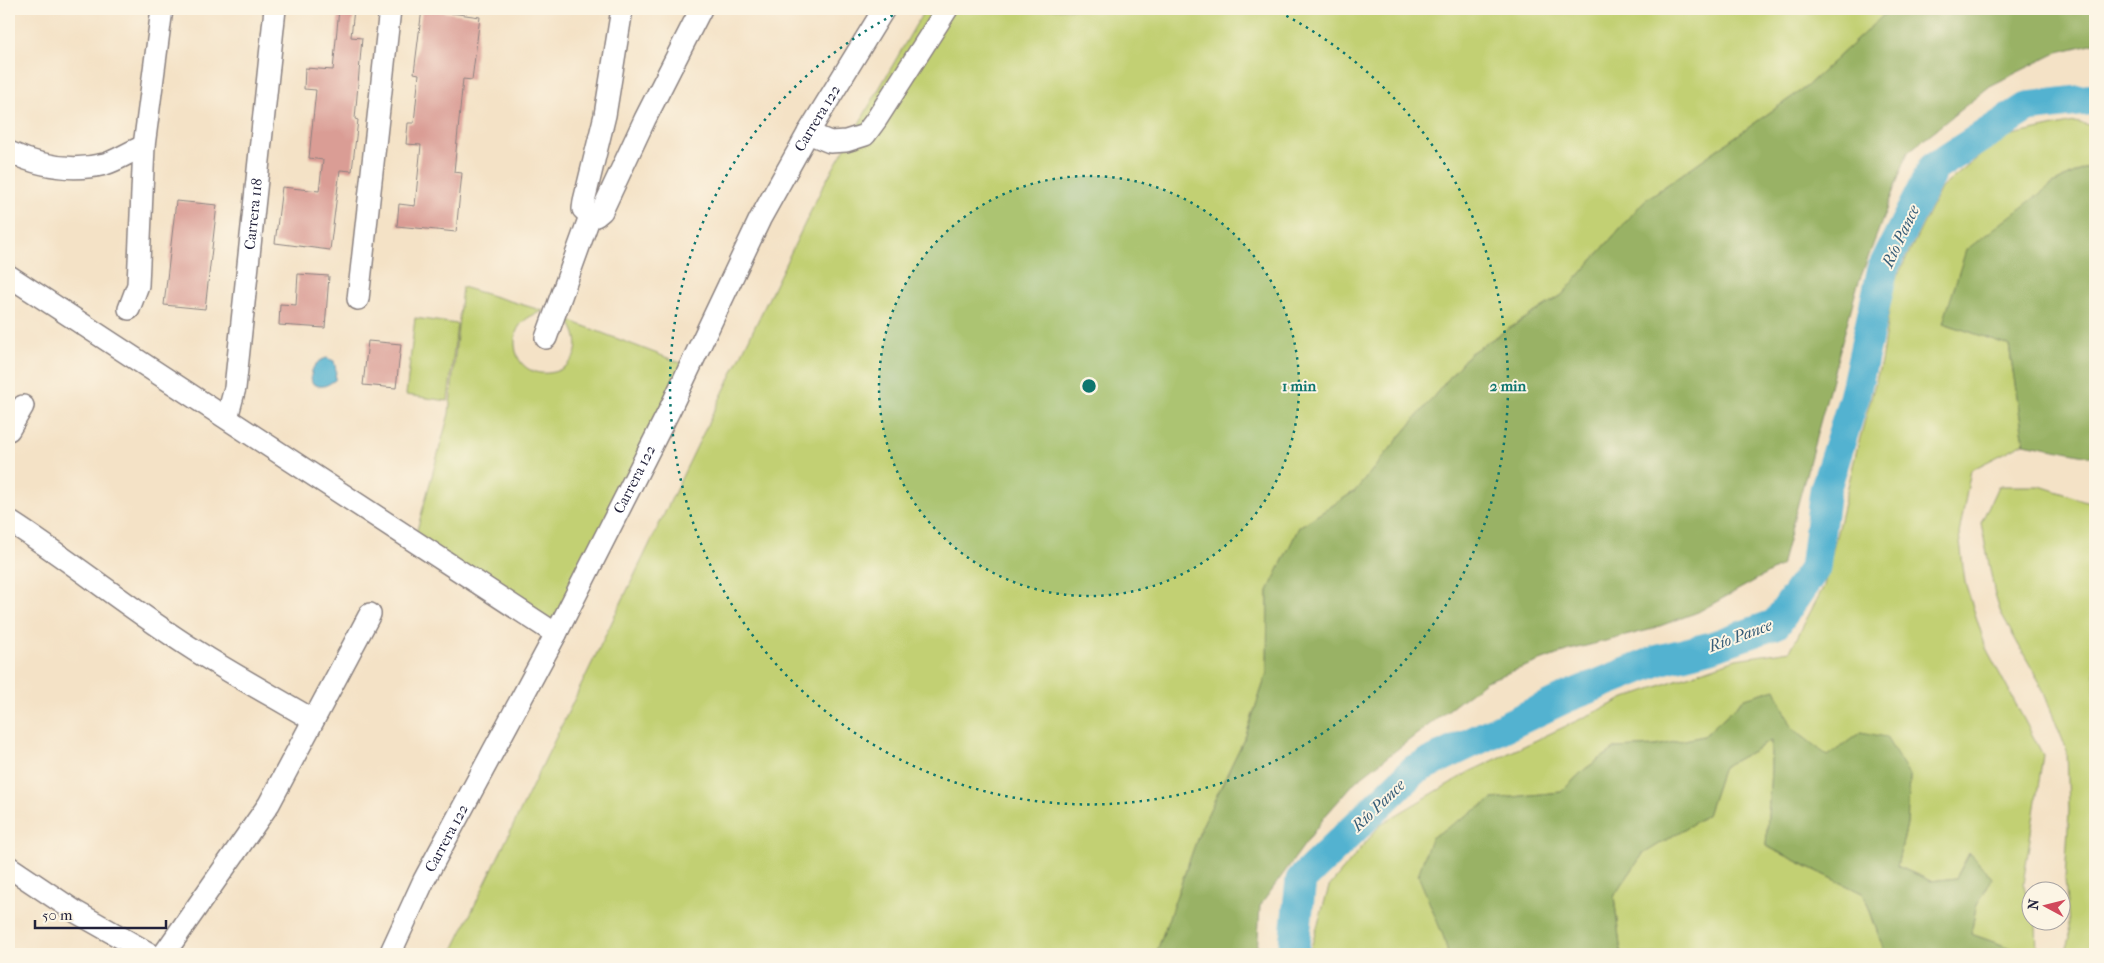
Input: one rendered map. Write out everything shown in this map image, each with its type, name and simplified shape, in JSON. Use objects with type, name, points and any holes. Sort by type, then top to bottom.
[{"type":"street","points":[[129,308],[138,285],[144,146],[162,9]]},
{"type":"street","name":"Carrera 118","points":[[227,418],[235,388],[275,9]]},
{"type":"street","points":[[358,299],[390,9]]},
{"type":"street","points":[[622,9],[605,115],[584,201],[584,210],[590,216],[596,216],[602,211],[645,119],[701,9]]},
{"type":"street","name":"Carrera 122","points":[[390,954],[424,880],[556,634],[669,411],[760,218],[808,133],[884,9]]},
{"type":"street","points":[[808,133],[830,142],[846,141],[865,135],[947,9]]},
{"type":"street","points":[[9,152],[25,160],[63,168],[105,164],[144,146]]},
{"type":"street","points":[[546,338],[590,216]]},
{"type":"street","points":[[9,276],[556,634]]},
{"type":"street","points":[[9,430],[24,406]]},
{"type":"street","points":[[9,521],[50,547],[97,583],[195,650],[313,720]]},
{"type":"street","points":[[164,954],[268,804],[370,614]]},
{"type":"street","points":[[9,867],[76,912],[150,954]]},
{"type":"green space","points":[[925,9],[1890,9],[1806,87],[1644,201],[1562,295],[1469,354],[1355,491],[1299,527],[1268,591],[1267,673],[1246,735],[1201,828],[1156,954],[451,954],[823,186]]},
{"type":"green space","points":[[1890,9],[2095,9],[2095,43],[2058,52],[1990,86],[1908,152],[1857,287],[1781,566],[1698,612],[1649,630],[1570,650],[1486,681],[1356,781],[1326,815],[1260,906],[1257,954],[1156,954],[1201,828],[1246,735],[1267,673],[1268,591],[1299,527],[1355,491],[1469,354],[1562,295],[1644,201],[1806,87]]},
{"type":"green space","points":[[2074,122],[2095,126],[2095,163],[2051,185],[1943,323],[2009,345],[2024,443],[1971,470],[1959,534],[1965,582],[1986,648],[2043,755],[2024,880],[2022,880],[2022,930],[2036,930],[2037,954],[2028,954],[1971,934],[1976,907],[1992,878],[1969,853],[1956,878],[1931,881],[1897,866],[1907,824],[1910,777],[1861,732],[1828,757],[1793,729],[1745,698],[1704,736],[1656,746],[1616,748],[1585,769],[1561,792],[1493,799],[1444,938],[1448,954],[1309,954],[1329,887],[1381,824],[1469,772],[1625,698],[1736,659],[1790,651],[1824,586],[1858,445],[1881,362],[1893,285],[1941,188],[2003,137]]},
{"type":"green space","points":[[2095,163],[2095,457],[2024,443],[2009,345],[1943,323],[1966,250],[2051,185]]},
{"type":"green space","points":[[462,287],[544,311],[525,320],[518,328],[515,339],[518,357],[527,368],[540,373],[554,372],[567,365],[575,354],[576,339],[568,320],[689,366],[556,634],[414,541],[449,414]]},
{"type":"green space","points":[[415,318],[457,324],[448,401],[406,395]]},
{"type":"green space","points":[[1998,486],[2040,486],[2095,504],[2095,954],[2065,954],[2070,938],[2069,930],[2072,930],[2072,880],[2065,879],[2069,810],[2067,751],[2040,683],[2001,614],[1995,595],[1981,523]]},
{"type":"green space","points":[[1775,689],[1793,729],[1828,756],[1861,732],[1886,737],[1910,777],[1907,824],[1897,866],[1931,881],[1956,878],[1970,853],[1992,878],[1976,907],[1971,934],[2028,954],[1885,954],[1864,894],[1766,846],[1771,741],[1723,767],[1707,815],[1643,854],[1614,896],[1621,954],[1448,954],[1444,938],[1418,875],[1431,838],[1493,799],[1561,792],[1585,769],[1616,748],[1656,746],[1704,736],[1745,698]]},
{"type":"green space","points":[[1771,741],[1766,846],[1864,894],[1885,954],[1621,954],[1614,896],[1643,854],[1707,815],[1723,767]]},
{"type":"water","points":[[327,358],[334,361],[336,370],[335,380],[324,386],[315,385],[312,383],[311,378],[312,370],[319,361]]},
{"type":"building","points":[[339,9],[354,9],[351,37],[362,38],[355,119],[358,120],[352,171],[340,170],[330,250],[275,243],[282,187],[319,191],[323,160],[309,158],[316,90],[304,89],[305,68],[333,70]]},
{"type":"building","points":[[422,9],[480,17],[472,80],[463,79],[454,172],[462,173],[456,232],[397,226],[399,204],[415,206],[421,145],[406,144],[408,123],[414,123],[419,74],[414,73]]},
{"type":"building","points":[[176,201],[217,205],[205,309],[164,305]]},
{"type":"building","points":[[298,274],[329,276],[325,328],[279,325],[280,304],[296,305]]},
{"type":"building","points":[[368,341],[401,344],[396,388],[363,385]]},
{"type":"waterway","name":"Río Pance","points":[[1293,954],[1301,880],[1414,770],[1567,697],[1659,660],[1711,647],[1776,624],[1815,568],[1825,490],[1854,398],[1883,268],[1933,168],[2028,107],[2095,99]]}]
